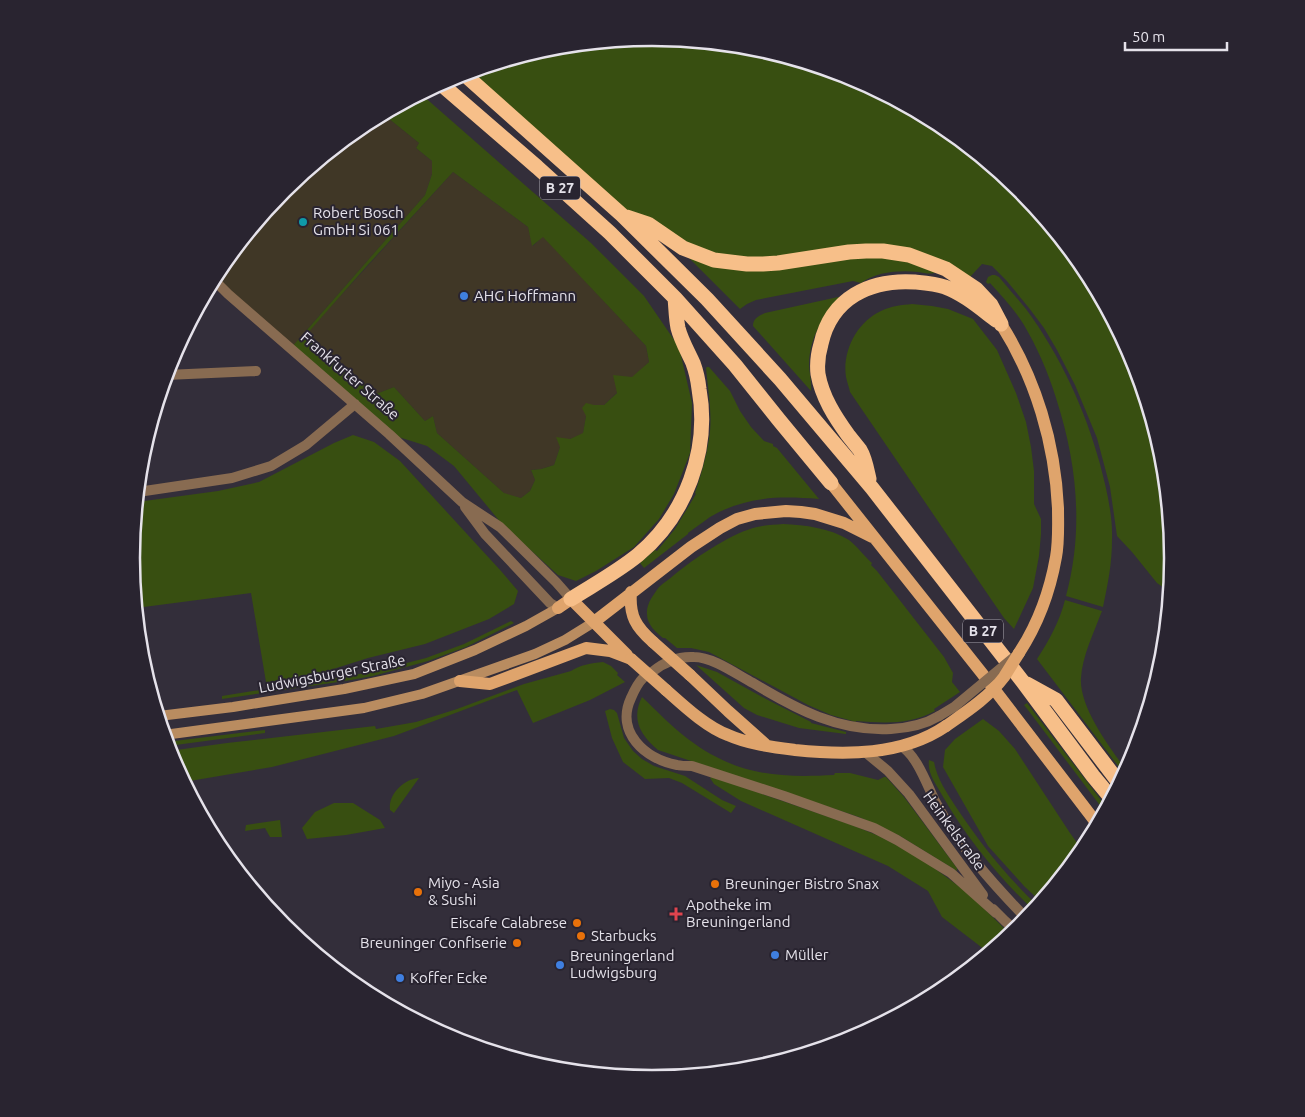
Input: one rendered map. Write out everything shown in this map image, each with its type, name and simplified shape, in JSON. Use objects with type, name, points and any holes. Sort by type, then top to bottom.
[{"type":"highway","name":"B 27","points":[[470,80],[622,215],[700,292],[799,401],[872,488],[1107,794]]},
{"type":"highway","name":"B 27","points":[[447,89],[610,233],[675,298],[735,365],[832,483]]},
{"type":"highway","points":[[622,215],[648,224],[683,248],[714,260],[763,264],[857,251],[883,251],[923,259],[946,269],[976,289],[991,305],[1001,324]]},
{"type":"highway","points":[[872,488],[860,451],[831,411],[818,373],[819,352],[824,331],[834,314],[846,300],[863,289],[902,281],[927,283],[946,288],[965,298],[1001,324]]},
{"type":"highway","points":[[571,599],[638,555],[654,540],[670,521],[684,498],[693,472],[699,452],[702,409],[694,365],[678,329],[675,298]]},
{"type":"highway","points":[[1023,682],[1056,700],[1115,778]]},
{"type":"main road","points":[[558,608],[571,599],[631,659],[666,690],[699,718],[726,735],[767,746],[806,751],[865,752],[900,746],[928,736],[942,721],[960,716],[994,688],[1020,653],[1042,610],[1056,556],[1057,493],[1047,431],[1035,394],[1020,359],[1011,339],[1001,324]]},
{"type":"main road","name":"B 27","points":[[832,483],[1093,819]]},
{"type":"main road","points":[[171,734],[364,708],[422,694],[535,654],[565,640],[594,622],[691,547],[720,528],[737,519],[755,514],[786,511],[815,514],[844,523],[879,541]]},
{"type":"main road","points":[[631,592],[631,608],[642,633],[690,674],[767,746]]},
{"type":"main road","points":[[558,608],[594,622]]},
{"type":"main road","name":"Ludwigsburger Straße","points":[[165,715],[233,707],[344,689],[414,674],[475,650],[526,626],[558,608]]},
{"type":"main road","points":[[460,681],[490,684],[586,648],[610,651],[631,659]]},
{"type":"street","name":"Frankfurter Straße","points":[[220,286],[390,434],[462,502],[500,527],[571,599]]},
{"type":"street","points":[[174,375],[256,371]]},
{"type":"street","points":[[145,491],[232,478],[270,466],[306,445],[355,404]]},
{"type":"street","name":"Frankfurter Straße","points":[[462,502],[485,534],[550,603],[558,608]]},
{"type":"street","points":[[942,721],[933,720],[902,728],[872,729],[846,726],[801,710],[723,666],[695,657],[672,660],[661,664],[643,678],[627,707],[626,721],[632,738],[646,752],[657,758],[677,765],[692,766],[784,796],[866,825],[898,840],[950,873],[996,913]]},
{"type":"street","points":[[915,760],[919,743],[928,736]]},
{"type":"street","name":"Heinkelstraße","points":[[900,746],[906,749],[915,760],[955,835],[982,870],[1022,913]]},
{"type":"street","name":"Heinkelstraße","points":[[865,752],[888,771],[909,794],[996,913],[1010,926]]},
{"type":"shaded area","points":[[389,119],[419,143],[416,148],[432,161],[432,174],[425,195],[304,333],[306,334],[453,172],[528,227],[533,246],[543,236],[646,346],[649,362],[604,405],[594,405],[586,416],[583,434],[570,439],[560,447],[554,465],[531,470],[535,480],[530,491],[521,498],[505,494],[437,433],[433,416],[425,421],[394,387],[376,394],[306,335],[291,348],[220,285],[246,247],[290,196],[341,152]]},
{"type":"green space","points":[[619,47],[686,47],[752,56],[817,73],[879,99],[937,133],[990,173],[1038,221],[1078,274],[1112,332],[1138,394],[1155,459],[1164,525],[1164,588],[1157,583],[1117,536],[1110,487],[1097,438],[1075,385],[1057,350],[1029,308],[992,266],[982,264],[970,277],[909,255],[714,260],[622,215],[470,80],[488,73],[553,56]]},
{"type":"green space","points":[[426,99],[591,243],[644,296],[679,347],[692,403],[690,453],[674,494],[659,519],[634,547],[576,581],[558,575],[502,524],[454,466],[427,446],[389,434],[291,348],[425,195],[432,174],[432,161],[416,148],[419,143],[389,119]],"holes":[[[453,172],[528,227],[532,246],[543,237],[646,346],[649,362],[632,377],[613,375],[617,393],[604,405],[586,403],[582,408],[586,416],[583,433],[570,439],[556,437],[560,447],[554,465],[531,470],[535,480],[530,491],[521,498],[504,493],[437,433],[433,416],[425,421],[394,387],[376,394],[306,335]]]},
{"type":"green space","points":[[688,257],[840,259],[882,257],[912,262],[937,272],[930,274],[911,271],[888,273],[874,276],[861,283],[853,281],[756,300],[740,309]]},
{"type":"green space","points":[[992,275],[999,277],[1023,305],[1050,345],[1079,403],[1094,443],[1107,492],[1112,530],[1112,548],[1103,607],[1066,596],[1072,571],[1076,521],[1076,496],[1069,447],[1056,398],[1042,360],[1024,325],[990,283],[986,282],[988,277]]},
{"type":"green space","points":[[838,297],[814,337],[809,364],[811,391],[753,326],[753,323],[765,313]]},
{"type":"green space","points":[[912,304],[948,309],[973,319],[997,350],[1016,393],[1026,422],[1034,471],[1034,504],[1041,519],[1041,534],[1033,588],[1014,629],[1004,618],[850,392],[846,377],[846,357],[858,330],[872,316],[881,311]]},
{"type":"green space","points":[[707,367],[730,391],[751,427],[764,441],[773,444],[777,448],[819,499],[763,499],[750,501],[723,510],[688,533],[644,568],[640,563],[655,550],[657,551],[675,529],[696,494],[710,430]]},
{"type":"green space","points":[[353,435],[374,442],[400,461],[518,591],[514,604],[489,619],[425,644],[368,658],[308,677],[266,682],[251,593],[143,607],[140,558],[144,501],[218,491],[259,482]]},
{"type":"green space","points":[[783,524],[809,526],[826,530],[842,536],[855,545],[872,563],[871,565],[944,657],[953,673],[952,682],[960,692],[934,709],[935,711],[916,719],[897,722],[856,722],[831,715],[808,705],[709,652],[691,648],[677,648],[652,628],[647,618],[649,603],[659,587],[682,568],[733,536],[756,527]]},
{"type":"green space","points":[[1065,600],[1102,611],[1084,662],[1081,678],[1082,689],[1090,714],[1122,764],[1120,768],[1037,659],[1054,630]]},
{"type":"green space","points":[[511,621],[514,623],[466,647],[428,661],[373,676],[222,699],[222,696],[372,672],[426,658],[464,644]]},
{"type":"green space","points":[[603,662],[611,666],[625,682],[590,700],[533,723],[517,690],[394,736],[272,767],[191,781],[177,750],[375,726],[376,729],[416,722],[524,684],[586,665]]},
{"type":"green space","points":[[696,665],[717,672],[811,723],[846,732],[846,734],[799,728],[757,715],[744,708]]},
{"type":"green space","points":[[642,697],[688,739],[706,751],[740,767],[757,772],[793,776],[850,773],[878,780],[886,777],[904,797],[957,868],[957,871],[900,836],[859,817],[658,750],[646,738],[639,726],[637,712]]},
{"type":"green space","points":[[1027,703],[1103,802],[1101,806],[1024,705]]},
{"type":"green space","points":[[610,709],[617,713],[624,738],[633,751],[642,759],[654,766],[685,776],[722,800],[736,806],[731,813],[682,783],[669,778],[645,779],[623,762],[612,738],[605,711]]},
{"type":"green space","points":[[983,719],[999,731],[1015,749],[1078,844],[1036,898],[988,846],[943,767],[945,750],[955,739]]},
{"type":"green space","points":[[265,730],[265,733],[175,745],[174,741]]},
{"type":"green space","points":[[929,760],[934,762],[937,774],[956,807],[994,859],[1033,901],[1029,906],[996,871],[962,827],[932,778]]},
{"type":"green space","points":[[712,777],[852,825],[879,836],[930,865],[968,893],[1006,930],[984,949],[942,917],[928,891],[888,866],[741,801],[714,784],[710,778]]},
{"type":"green space","points":[[419,778],[394,813],[390,810],[392,798],[398,788],[408,781]]},
{"type":"green space","points":[[334,803],[353,803],[380,820],[385,828],[307,839],[302,828],[315,812]]},
{"type":"green space","points":[[280,820],[282,837],[270,837],[265,828],[245,831],[246,825]]},
{"type":"place","name":"Robert Bosch GmbH Si 061","points":[[303,222]]},
{"type":"place","name":"AHG Hoffmann","points":[[464,296]]},
{"type":"place","name":"Breuninger Bistro Snax","points":[[715,884]]},
{"type":"place","name":"Miyo - Asia & Sushi","points":[[418,892]]},
{"type":"place","name":"Apotheke im Breuningerland","points":[[676,914]]},
{"type":"place","name":"Eiscafe Calabrese","points":[[577,923]]},
{"type":"place","name":"Starbucks","points":[[581,936]]},
{"type":"place","name":"Breuninger Confiserie","points":[[517,943]]},
{"type":"place","name":"Müller","points":[[775,955]]},
{"type":"place","name":"Breuningerland Ludwigsburg","points":[[560,965]]},
{"type":"place","name":"Koffer Ecke","points":[[400,978]]}]
